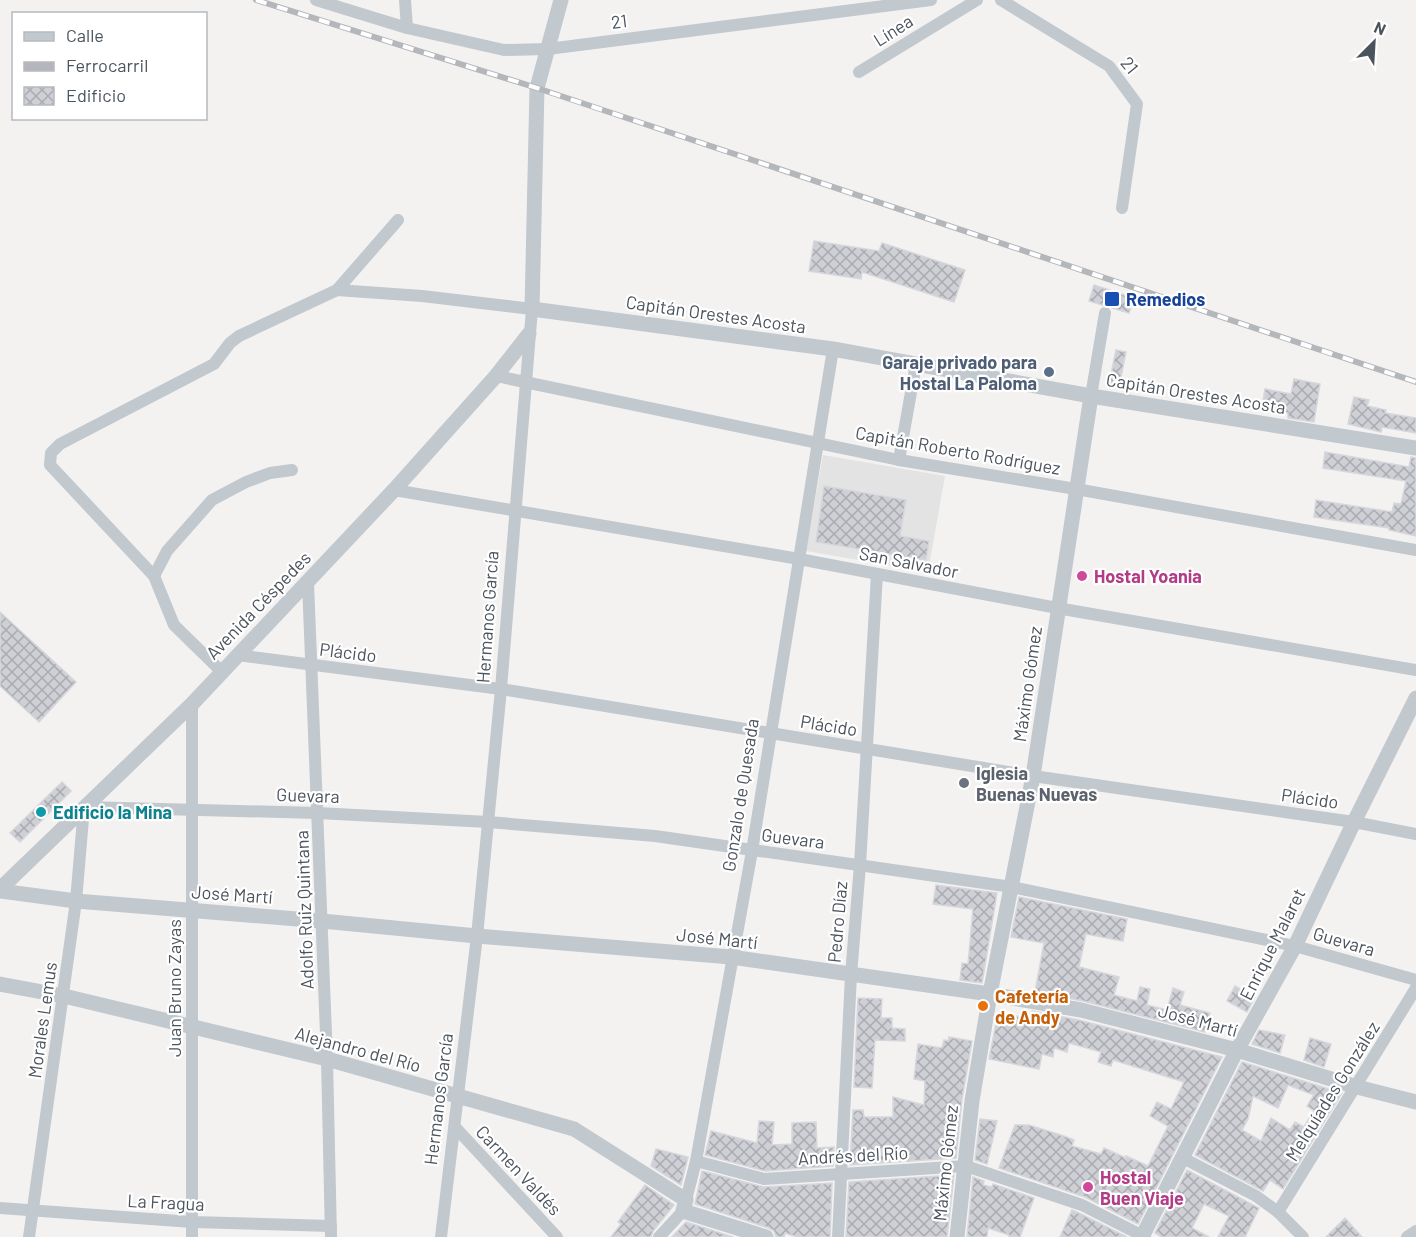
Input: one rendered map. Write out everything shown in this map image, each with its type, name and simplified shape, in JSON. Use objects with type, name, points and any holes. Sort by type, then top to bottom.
[{"type":"street","name":"21","points":[[316,0],[407,28],[504,50],[548,48],[931,0]]},
{"type":"street","points":[[405,0],[407,28]]},
{"type":"street","name":"Hermanos García","points":[[441,1237],[477,936],[501,689],[532,309],[537,88],[561,0]]},
{"type":"street","name":"Línea","points":[[859,72],[977,0]]},
{"type":"street","name":"21","points":[[1000,0],[1108,66],[1137,104],[1122,208]]},
{"type":"street","points":[[337,290],[398,220]]},
{"type":"street","name":"Capitán Orestes Acosta","points":[[154,576],[50,465],[51,453],[60,444],[214,364],[230,343],[239,336],[337,290],[422,296],[532,309],[833,349],[1091,396],[1416,448]]},
{"type":"street","name":"Máximo Gómez","points":[[957,1237],[972,1101],[990,994],[1033,776],[1057,608],[1105,313]]},
{"type":"street","name":"Avenida Céspedes","points":[[0,890],[192,704],[221,671],[308,583],[496,376],[529,334]]},
{"type":"street","name":"Gonzalo de Quesada","points":[[659,1237],[685,1206],[696,1161],[731,957],[752,851],[833,349]]},
{"type":"street","points":[[899,460],[916,364]]},
{"type":"street","name":"Capitán Roberto Rodríguez","points":[[496,376],[899,460],[1416,550]]},
{"type":"street","points":[[221,671],[174,625],[154,576],[167,551],[212,500],[246,482],[270,473],[292,470]]},
{"type":"street","name":"San Salvador","points":[[394,490],[799,559],[1057,608],[1416,670]]},
{"type":"street","name":"Pedro Díaz","points":[[838,1237],[851,975],[860,865],[877,574]]},
{"type":"street","name":"Adolfo Ruiz Quintana","points":[[308,583],[327,1059],[331,1232]]},
{"type":"street","name":"Plácido","points":[[237,656],[501,689],[866,750],[1354,822],[1416,834]]},
{"type":"street","name":"Enrique Malaret","points":[[1143,1237],[1237,1050],[1295,946],[1416,698]]},
{"type":"street","name":"Juan Bruno Zayas","points":[[192,704],[192,1237]]},
{"type":"street","name":"Guevara","points":[[84,807],[318,813],[488,822],[654,836],[1012,887],[1295,946],[1416,980]]},
{"type":"street","name":"Morales Lemus","points":[[29,1237],[64,996],[76,901],[84,807]]},
{"type":"street","name":"José Martí","points":[[0,890],[76,901],[731,957],[990,994],[1081,1010],[1237,1050],[1357,1087],[1416,1102]]},
{"type":"street","name":"Alejandro del Río","points":[[0,984],[64,996],[327,1059],[574,1129],[685,1206],[766,1237]]},
{"type":"street","name":"Melquíades González","points":[[1278,1212],[1416,988]]},
{"type":"street","name":"Carmen Valdés","points":[[455,1127],[557,1237]]},
{"type":"street","points":[[1183,1158],[1256,1196],[1278,1212],[1303,1237]]},
{"type":"street","name":"Andrés del Río","points":[[696,1161],[764,1179],[966,1166],[1082,1205],[1143,1237]]},
{"type":"street","name":"La Fragua","points":[[0,1208],[331,1232]]},
{"type":"street","points":[[1407,1237],[1416,1231]]},
{"type":"shaded area","points":[[823,455],[945,476],[928,572],[806,551]]},
{"type":"building","points":[[814,241],[879,251],[882,243],[965,270],[954,302],[862,272],[861,279],[809,271]]},
{"type":"building","name":"Remedios","points":[[1094,285],[1134,298],[1129,313],[1089,301]]},
{"type":"building","points":[[1116,350],[1126,352],[1119,387],[1109,384]]},
{"type":"building","points":[[1294,379],[1320,384],[1314,422],[1288,418],[1288,413],[1262,408],[1265,389],[1291,394]]},
{"type":"building","points":[[1354,397],[1369,400],[1367,406],[1386,410],[1385,413],[1416,418],[1416,433],[1382,427],[1381,432],[1348,424]]},
{"type":"building","points":[[1325,452],[1409,467],[1411,457],[1416,458],[1416,536],[1389,530],[1389,528],[1314,517],[1316,500],[1392,512],[1394,503],[1401,504],[1406,481],[1323,468]]},
{"type":"building","points":[[824,486],[906,500],[900,536],[929,541],[926,560],[816,542]]},
{"type":"building","points":[[0,612],[76,682],[39,722],[0,686]]},
{"type":"building","name":"Edificio la Mina","points":[[62,782],[71,791],[20,842],[10,833]]},
{"type":"building","points":[[936,885],[997,893],[982,983],[960,980],[962,963],[968,964],[973,909],[933,904]]},
{"type":"building","points":[[1019,897],[1127,919],[1123,941],[1086,934],[1079,967],[1119,977],[1114,995],[1137,1001],[1140,987],[1150,989],[1147,1005],[1167,1010],[1173,988],[1184,992],[1180,1005],[1210,1013],[1205,1032],[1083,1001],[1035,992],[1044,943],[1011,937]]},
{"type":"building","points":[[1235,986],[1255,997],[1247,1012],[1227,1001]]},
{"type":"building","points":[[858,998],[882,999],[881,1018],[892,1018],[892,1028],[905,1029],[905,1041],[875,1040],[872,1088],[854,1087]]},
{"type":"building","points":[[1032,1011],[1079,1020],[1222,1057],[1138,1224],[1085,1197],[999,1168],[1015,1125],[1029,1125],[1064,1136],[1074,1140],[1072,1146],[1101,1154],[1104,1148],[1148,1166],[1168,1126],[1150,1116],[1157,1102],[1171,1109],[1184,1082],[1113,1060],[1111,1066],[1098,1062],[1101,1052],[1069,1043],[1067,1052],[1054,1048],[1053,1057],[1042,1054],[1039,1069],[989,1059],[997,1018],[1001,1013],[1030,1019]]},
{"type":"building","points":[[1259,1030],[1285,1035],[1280,1053],[1252,1044]]},
{"type":"building","points":[[949,1037],[972,1041],[962,1099],[956,1158],[850,1165],[853,1110],[863,1110],[864,1117],[893,1117],[893,1097],[924,1105],[925,1081],[914,1079],[918,1044],[942,1048],[944,1040],[948,1041]]},
{"type":"building","points":[[1310,1038],[1331,1044],[1324,1067],[1304,1060]]},
{"type":"building","points":[[1242,1062],[1342,1093],[1283,1189],[1270,1180],[1263,1191],[1195,1155]],"holes":[[[1288,1085],[1314,1095],[1307,1106],[1314,1111],[1304,1127],[1295,1122],[1290,1130],[1271,1118],[1261,1141],[1242,1130],[1248,1119],[1253,1096],[1278,1108]]]},
{"type":"building","points":[[980,1119],[997,1121],[987,1164],[975,1160]]},
{"type":"building","points":[[759,1121],[774,1122],[772,1145],[792,1144],[792,1123],[816,1122],[817,1148],[834,1147],[833,1166],[765,1171],[705,1155],[711,1131],[757,1143]]},
{"type":"building","points":[[656,1149],[688,1157],[681,1185],[651,1166]]},
{"type":"building","points":[[1187,1170],[1259,1208],[1245,1237],[1218,1237],[1229,1216],[1204,1204],[1192,1228],[1209,1237],[1162,1237],[1155,1233]]},
{"type":"building","points":[[702,1171],[764,1187],[832,1183],[830,1237],[797,1237],[785,1233],[784,1237],[776,1237],[774,1231],[769,1228],[695,1204]]},
{"type":"building","points":[[954,1175],[947,1237],[846,1237],[849,1182]]},
{"type":"building","points":[[973,1177],[984,1181],[983,1185],[992,1187],[993,1184],[1034,1198],[1020,1237],[1009,1237],[1009,1235],[988,1228],[987,1237],[967,1237]]},
{"type":"building","points":[[645,1185],[674,1205],[653,1231],[651,1237],[611,1237],[621,1224],[618,1222]]},
{"type":"building","points":[[1072,1210],[1079,1213],[1127,1237],[1060,1237]]},
{"type":"building","points":[[1345,1218],[1362,1237],[1326,1237]]},
{"type":"building","points":[[686,1222],[733,1237],[672,1237]]},
{"type":"railway","points":[[256,0],[537,88],[1416,382]]},
{"type":"place","name":"Remedios","points":[[1112,299]]},
{"type":"place","name":"Garaje privado para Hostal La Paloma","points":[[1049,372]]},
{"type":"place","name":"Hostal Yoania","points":[[1082,576]]},
{"type":"place","name":"Iglesia Buenas Nuevas","points":[[964,783]]},
{"type":"place","name":"Edificio la Mina","points":[[41,812]]},
{"type":"place","name":"Cafetería de Andy","points":[[983,1006]]},
{"type":"place","name":"Hostal Buen Viaje","points":[[1088,1187]]}]
